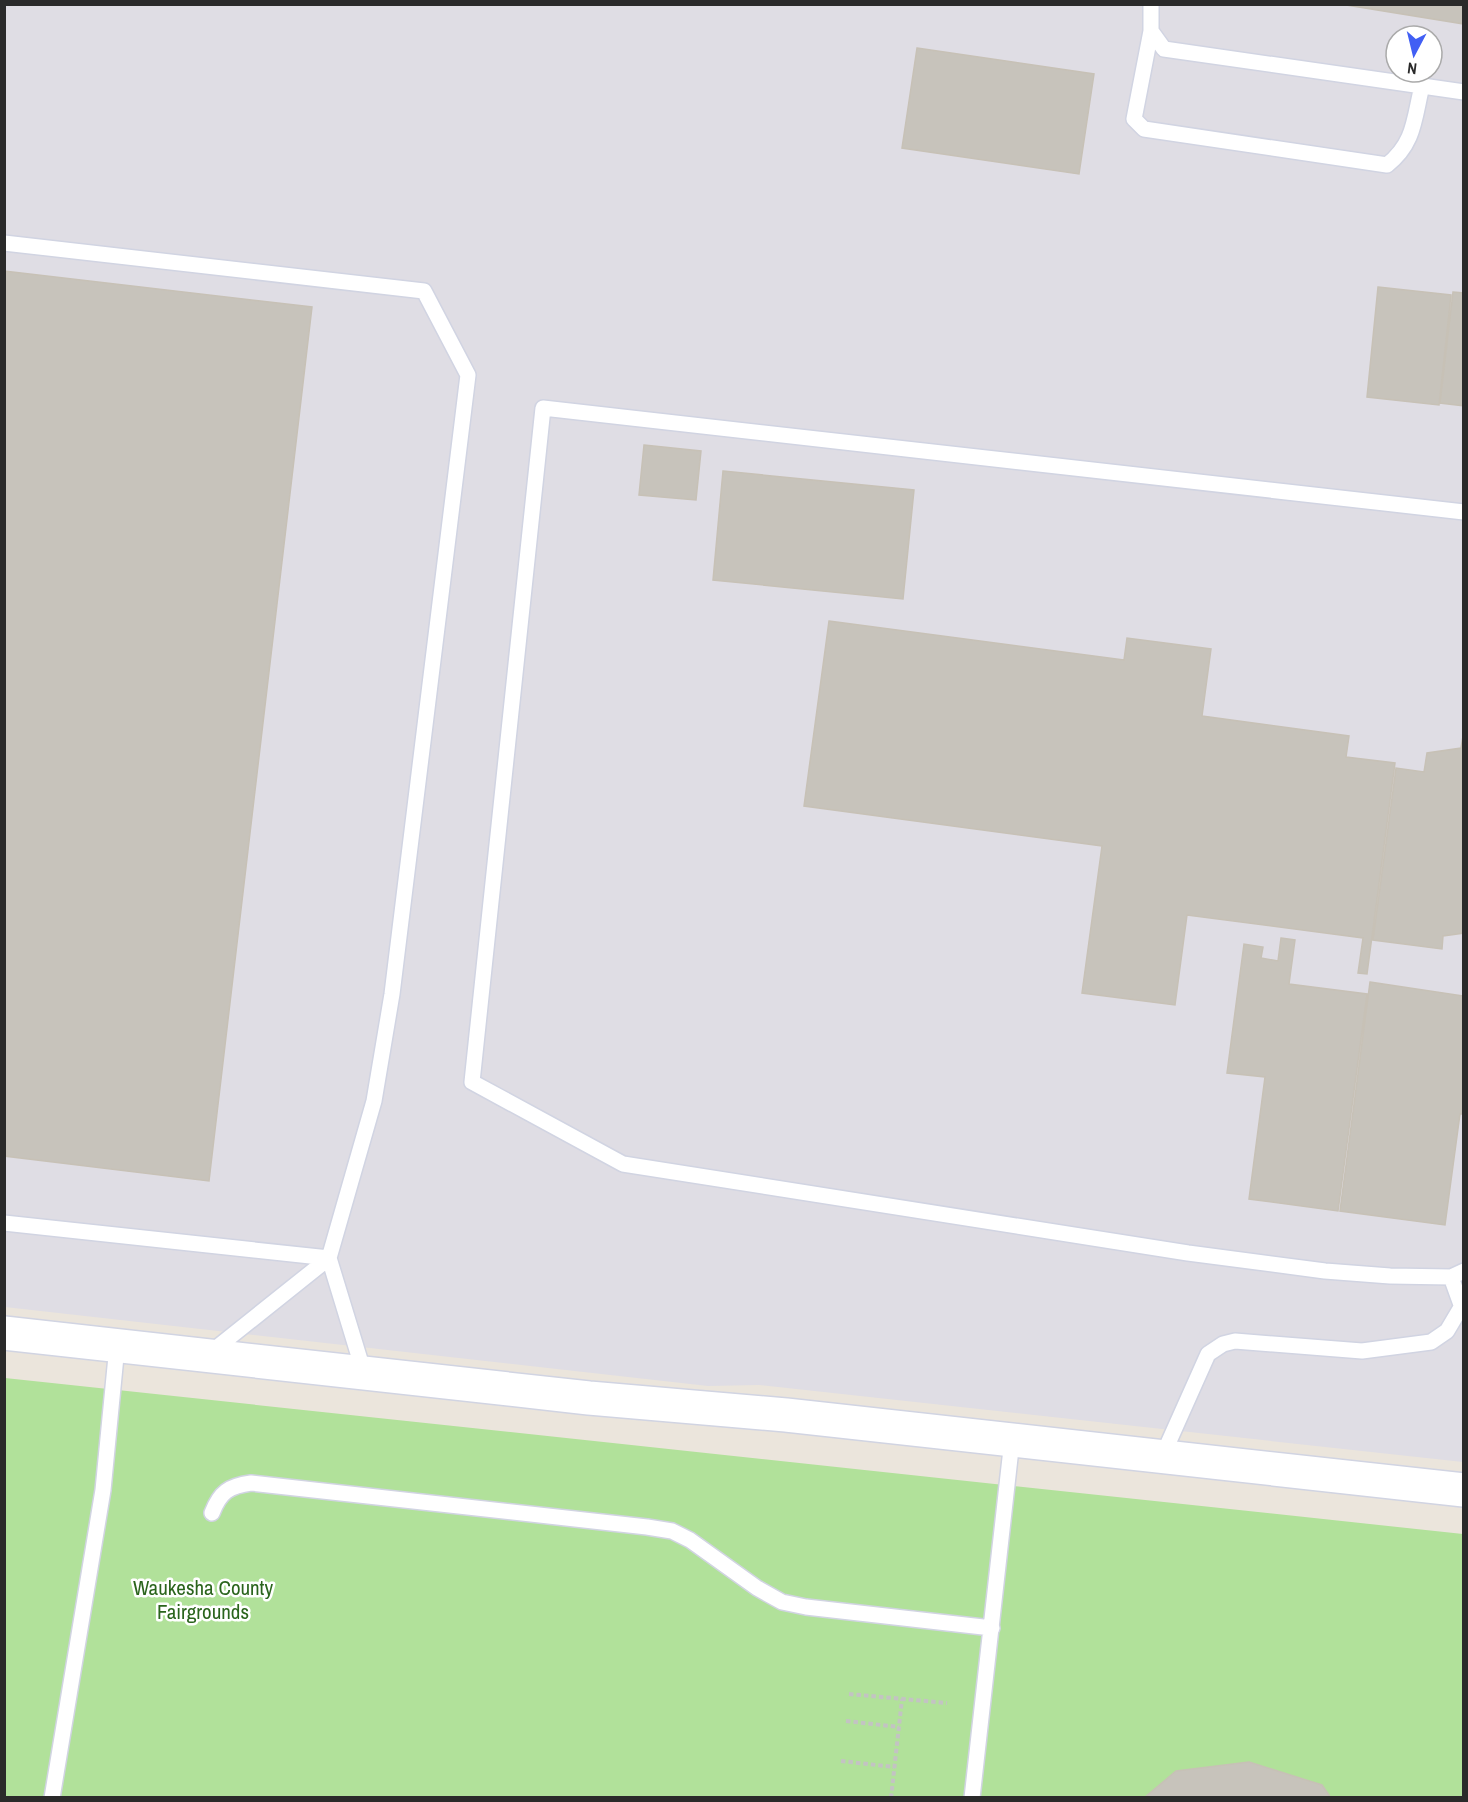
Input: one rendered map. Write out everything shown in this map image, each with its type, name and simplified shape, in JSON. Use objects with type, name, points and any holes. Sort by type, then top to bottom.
[{"type":"street","points":[[4,1333],[1464,1490]]},
{"type":"lane","points":[[1151,4],[1150,31],[1134,119],[1144,129],[1387,165],[1402,153],[1410,136],[1422,86]]},
{"type":"lane","points":[[1150,31],[1164,49],[1464,92]]},
{"type":"lane","points":[[4,243],[424,291],[468,375],[392,994],[374,1101],[329,1258],[364,1373]]},
{"type":"lane","points":[[1162,1457],[1208,1354],[1223,1344],[1235,1341],[1362,1351],[1431,1342],[1447,1331],[1462,1311],[1457,1274],[1390,1276],[1325,1271],[1188,1253],[623,1164],[472,1082],[543,408],[1464,512]]},
{"type":"lane","points":[[4,1222],[329,1258]]},
{"type":"lane","points":[[207,1356],[329,1258]]},
{"type":"lane","points":[[52,1797],[103,1490],[117,1346]]},
{"type":"lane","points":[[972,1797],[1012,1440]]},
{"type":"lane","points":[[212,1513],[219,1496],[234,1485],[251,1483],[647,1527],[672,1531],[690,1540],[757,1588],[782,1602],[816,1609],[992,1628]]},
{"type":"path","points":[[849,1694],[947,1703]]},
{"type":"path","points":[[891,1797],[902,1699]]},
{"type":"path","points":[[846,1721],[899,1727]]},
{"type":"path","points":[[842,1761],[894,1767]]},
{"type":"shaded area","points":[[5,5],[1463,5],[1463,1462],[759,1385],[708,1386],[5,1307]]},
{"type":"green space","name":"Waukesha County Fairgrounds","points":[[5,1378],[1463,1534],[1463,1797],[5,1798]]},
{"type":"building","points":[[1340,4],[1464,4],[1464,24]]},
{"type":"building","points":[[917,48],[1094,74],[1079,174],[902,148]]},
{"type":"building","points":[[4,271],[312,307],[209,1181],[4,1156]]},
{"type":"building","points":[[1378,287],[1451,295],[1439,405],[1367,397]]},
{"type":"building","points":[[1453,292],[1464,293],[1464,406],[1440,403]]},
{"type":"building","points":[[644,445],[701,451],[696,500],[639,495]]},
{"type":"building","points":[[723,471],[914,490],[903,599],[713,580]]},
{"type":"building","points":[[829,621],[1124,660],[1127,638],[1211,649],[1202,716],[1349,736],[1346,757],[1395,763],[1367,974],[1358,973],[1363,938],[1187,915],[1175,1005],[1082,993],[1102,846],[804,806]]},
{"type":"building","points":[[1463,736],[1464,933],[1443,936],[1442,949],[1373,940],[1396,768],[1424,772],[1427,753],[1461,748]]},
{"type":"building","points":[[1281,938],[1295,940],[1289,984],[1367,994],[1338,1211],[1249,1199],[1265,1077],[1227,1073],[1244,944],[1263,947],[1261,958],[1278,961]]},
{"type":"building","points":[[1370,982],[1463,996],[1464,992],[1464,1114],[1460,1114],[1445,1225],[1340,1211]]},
{"type":"building","points":[[1249,1762],[1322,1785],[1331,1798],[1144,1798],[1176,1771]]}]
